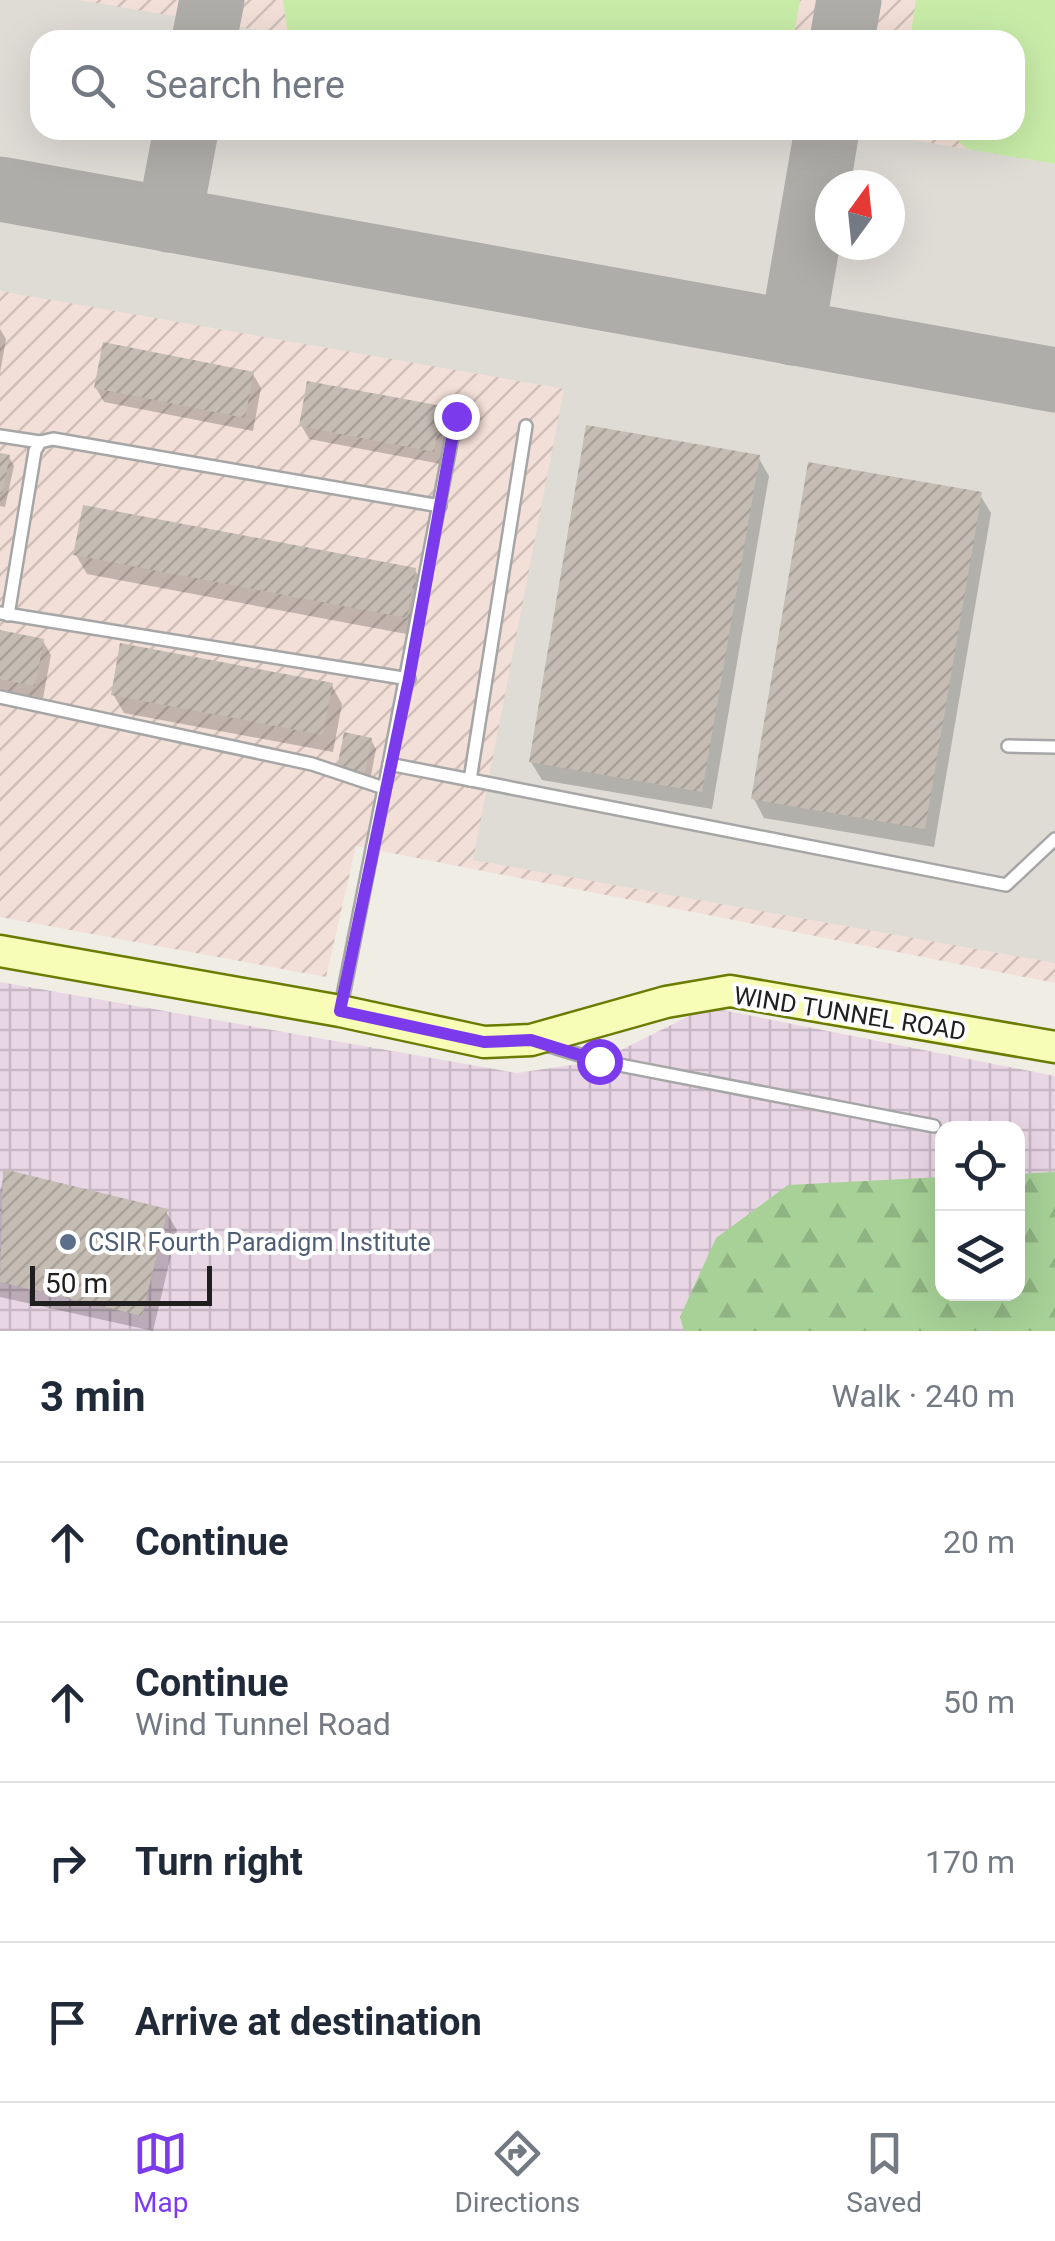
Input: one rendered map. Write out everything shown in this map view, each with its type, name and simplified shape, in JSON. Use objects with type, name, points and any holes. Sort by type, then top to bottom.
[{"type":"street","name":"WIND TUNNEL ROAD","points":[[0,951],[340,1011],[484,1042],[531,1040],[666,1002],[730,992],[1055,1047]]},
{"type":"lane","points":[[340,1011],[409,679],[456,416]]},
{"type":"lane","points":[[470,780],[526,426]]},
{"type":"lane","points":[[0,436],[40,442],[54,439],[440,506]]},
{"type":"lane","points":[[40,442],[4,614],[409,679]]},
{"type":"lane","points":[[0,697],[312,764],[384,788]]},
{"type":"lane","points":[[1008,746],[1055,748]]},
{"type":"lane","points":[[390,764],[1006,885],[1055,840]]},
{"type":"lane","points":[[531,1040],[599,1061],[934,1126]]},
{"type":"shaded area","points":[[0,0],[1055,0],[1055,983],[356,846],[326,977],[0,917]]},
{"type":"shaded area","points":[[0,0],[78,0],[257,30],[30,30],[30,140],[912,140],[1055,164],[1055,963],[473,860],[564,389],[0,291]]},
{"type":"shaded area","points":[[0,982],[517,1073],[599,1061],[707,1007],[1055,1076],[1055,1331],[0,1331]]},
{"type":"green space","points":[[283,0],[800,0],[795,30],[287,30]]},
{"type":"green space","points":[[916,0],[1055,0],[1055,164],[967,149],[958,140],[1025,140],[1025,30],[912,30]]},
{"type":"green space","points":[[1055,1172],[1055,1331],[684,1331],[680,1317],[716,1238],[788,1185],[935,1177],[935,1301],[1025,1301],[1025,1174]]},
{"type":"building","points":[[103,342],[254,372],[245,418],[94,388]]},
{"type":"building","points":[[307,381],[442,406],[434,452],[299,426]]},
{"type":"building","points":[[586,425],[760,455],[702,792],[529,762]]},
{"type":"building","points":[[0,453],[10,455],[2,494],[0,494]]},
{"type":"building","points":[[808,462],[982,492],[925,829],[751,799]]},
{"type":"building","points":[[83,505],[416,568],[407,618],[73,555]]},
{"type":"building","points":[[0,630],[44,639],[35,686],[0,679]]},
{"type":"building","points":[[120,643],[333,683],[323,735],[111,695]]},
{"type":"building","points":[[344,732],[372,738],[365,774],[337,768]]},
{"type":"building","points":[[3,1169],[168,1209],[142,1316],[0,1282]]},
{"type":"taxiway","points":[[206,30],[212,0]]},
{"type":"taxiway","points":[[844,30],[849,0]]},
{"type":"taxiway","points":[[169,220],[184,140]]},
{"type":"taxiway","points":[[792,333],[825,140]]},
{"type":"taxiway","points":[[0,189],[1055,380]]},
{"type":"place","name":"CSIR Fourth Paradigm Institute","points":[[68,1242]]},
{"type":"route","points":[[456,416],[409,679],[370,850],[340,1011],[484,1042],[531,1040],[599,1061]]}]
